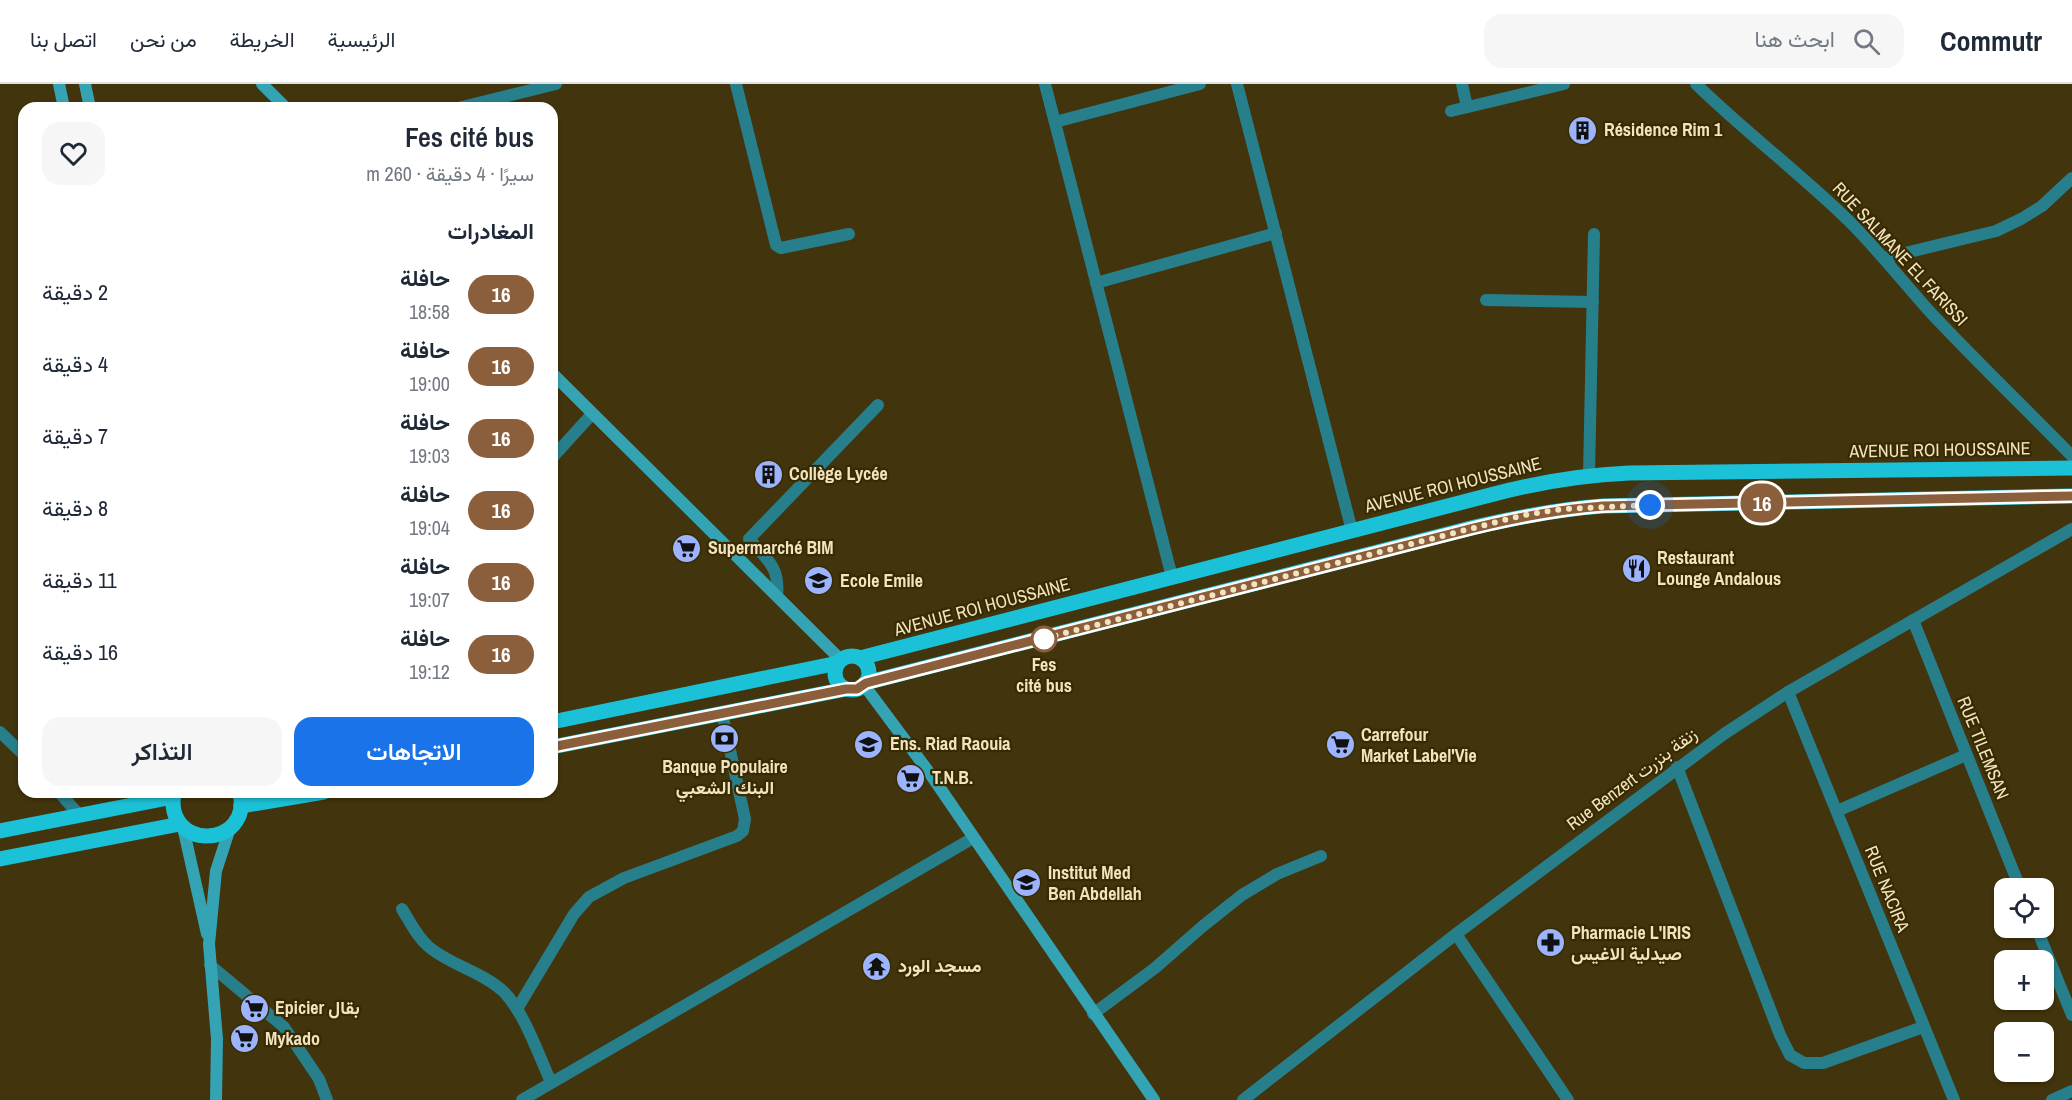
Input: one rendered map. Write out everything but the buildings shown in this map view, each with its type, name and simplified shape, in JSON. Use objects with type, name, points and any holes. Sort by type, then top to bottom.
[{"type":"main road","name":"AVENUE ROI HOUSSAINE","points":[[860,658],[1527,485],[1589,475],[2072,468]]},
{"type":"main road","points":[[558,746],[846,689],[857,689],[865,684],[1524,515],[1603,506],[2072,496]]},
{"type":"main road","points":[[558,721],[839,662],[848,657],[860,658],[868,668],[865,684]]},
{"type":"main road","points":[[839,662],[835,671],[836,680],[846,689]]},
{"type":"main road","points":[[0,831],[155,798]]},
{"type":"main road","points":[[173,798],[174,811],[182,826],[195,834],[208,837],[218,835],[230,828],[239,816],[241,799]]},
{"type":"main road","points":[[0,859],[182,826]]},
{"type":"street","points":[[59,84],[63,102]]},
{"type":"street","points":[[85,84],[89,102]]},
{"type":"street","points":[[262,84],[280,102]]},
{"type":"street","points":[[482,102],[556,84]]},
{"type":"street","points":[[736,84],[776,245],[781,248],[849,234]]},
{"type":"street","points":[[1045,84],[1172,577]]},
{"type":"street","points":[[1055,122],[1200,84]]},
{"type":"street","points":[[1237,84],[1352,531]]},
{"type":"street","points":[[1462,84],[1467,107]]},
{"type":"street","points":[[1451,111],[1564,84]]},
{"type":"street","name":"RUE SALMANE EL FARISSI","points":[[1696,84],[1729,117],[1848,220],[1966,350],[2072,456]]},
{"type":"street","points":[[1884,258],[1996,231],[2042,206],[2072,178]]},
{"type":"street","points":[[1096,283],[1276,233]]},
{"type":"street","points":[[1589,475],[1594,234]]},
{"type":"street","points":[[1486,300],[1593,302]]},
{"type":"street","points":[[558,379],[777,596],[839,662]]},
{"type":"street","points":[[777,596],[776,572],[749,538],[878,405]]},
{"type":"street","points":[[558,451],[592,414]]},
{"type":"street","name":"Rue Benzert زنقة بنزرت","points":[[1243,1100],[1456,934],[1677,767],[1788,692],[2072,530]]},
{"type":"street","name":"RUE TILEMSAN","points":[[1913,620],[2016,878]]},
{"type":"street","points":[[865,684],[925,767],[1154,1100]]},
{"type":"street","name":"RUE NACIRA","points":[[1788,692],[1954,1100]]},
{"type":"street","points":[[517,1009],[574,914],[589,897],[624,878],[737,836],[744,831],[745,819],[722,713]]},
{"type":"street","points":[[0,732],[18,749]]},
{"type":"street","points":[[1837,811],[1966,755]]},
{"type":"street","points":[[1677,767],[1780,1035],[1790,1055],[1804,1063],[1823,1063],[1923,1027]]},
{"type":"street","points":[[63,798],[79,815]]},
{"type":"street","points":[[182,826],[209,944]]},
{"type":"street","points":[[216,1100],[217,1039],[209,944],[216,871],[230,828]]},
{"type":"street","points":[[522,1100],[973,838]]},
{"type":"street","points":[[1094,1014],[1155,968],[1242,895],[1277,874],[1321,856]]},
{"type":"street","points":[[402,909],[421,939],[430,948],[492,982],[508,998],[517,1009],[551,1082]]},
{"type":"street","points":[[1456,934],[1568,1100]]},
{"type":"street","points":[[2040,938],[2072,1015]]},
{"type":"street","points":[[210,965],[284,1027],[319,1079],[327,1100]]},
{"type":"street","points":[[2052,1100],[2072,1092]]},
{"type":"bus line","name":"16","points":[[558,746],[846,689],[857,689],[866,683],[1524,515],[1603,506],[2072,496]]},
{"type":"place","name":"Résidence Rim 1","points":[[1583,130]]},
{"type":"place","name":"Collège Lycée","points":[[768,474]]},
{"type":"place","name":"Supermarché BIM","points":[[687,548]]},
{"type":"place","name":"Restaurant Lounge Andalous","points":[[1636,568]]},
{"type":"place","name":"Ecole Emile","points":[[819,581]]},
{"type":"place","name":"Fes cité bus","points":[[1044,639]]},
{"type":"place","name":"Banque Populaire البنك الشعبي","points":[[725,738]]},
{"type":"place","name":"Ens. Riad Raouia","points":[[869,744]]},
{"type":"place","name":"Carrefour Market Label'Vie","points":[[1340,745]]},
{"type":"place","name":"T.N.B.","points":[[911,778]]},
{"type":"place","name":"Institut Med Ben Abdellah","points":[[1027,883]]},
{"type":"place","name":"Pharmacie L'IRIS صيدلية الاغيس","points":[[1550,943]]},
{"type":"place","name":"مسجد الورد","points":[[877,966]]},
{"type":"place","name":"Epicier بقال","points":[[254,1008]]},
{"type":"place","name":"Mykado","points":[[244,1039]]},
{"type":"route","points":[[1044,639],[1034,641],[1524,515],[1563,509],[1650,505]]}]
